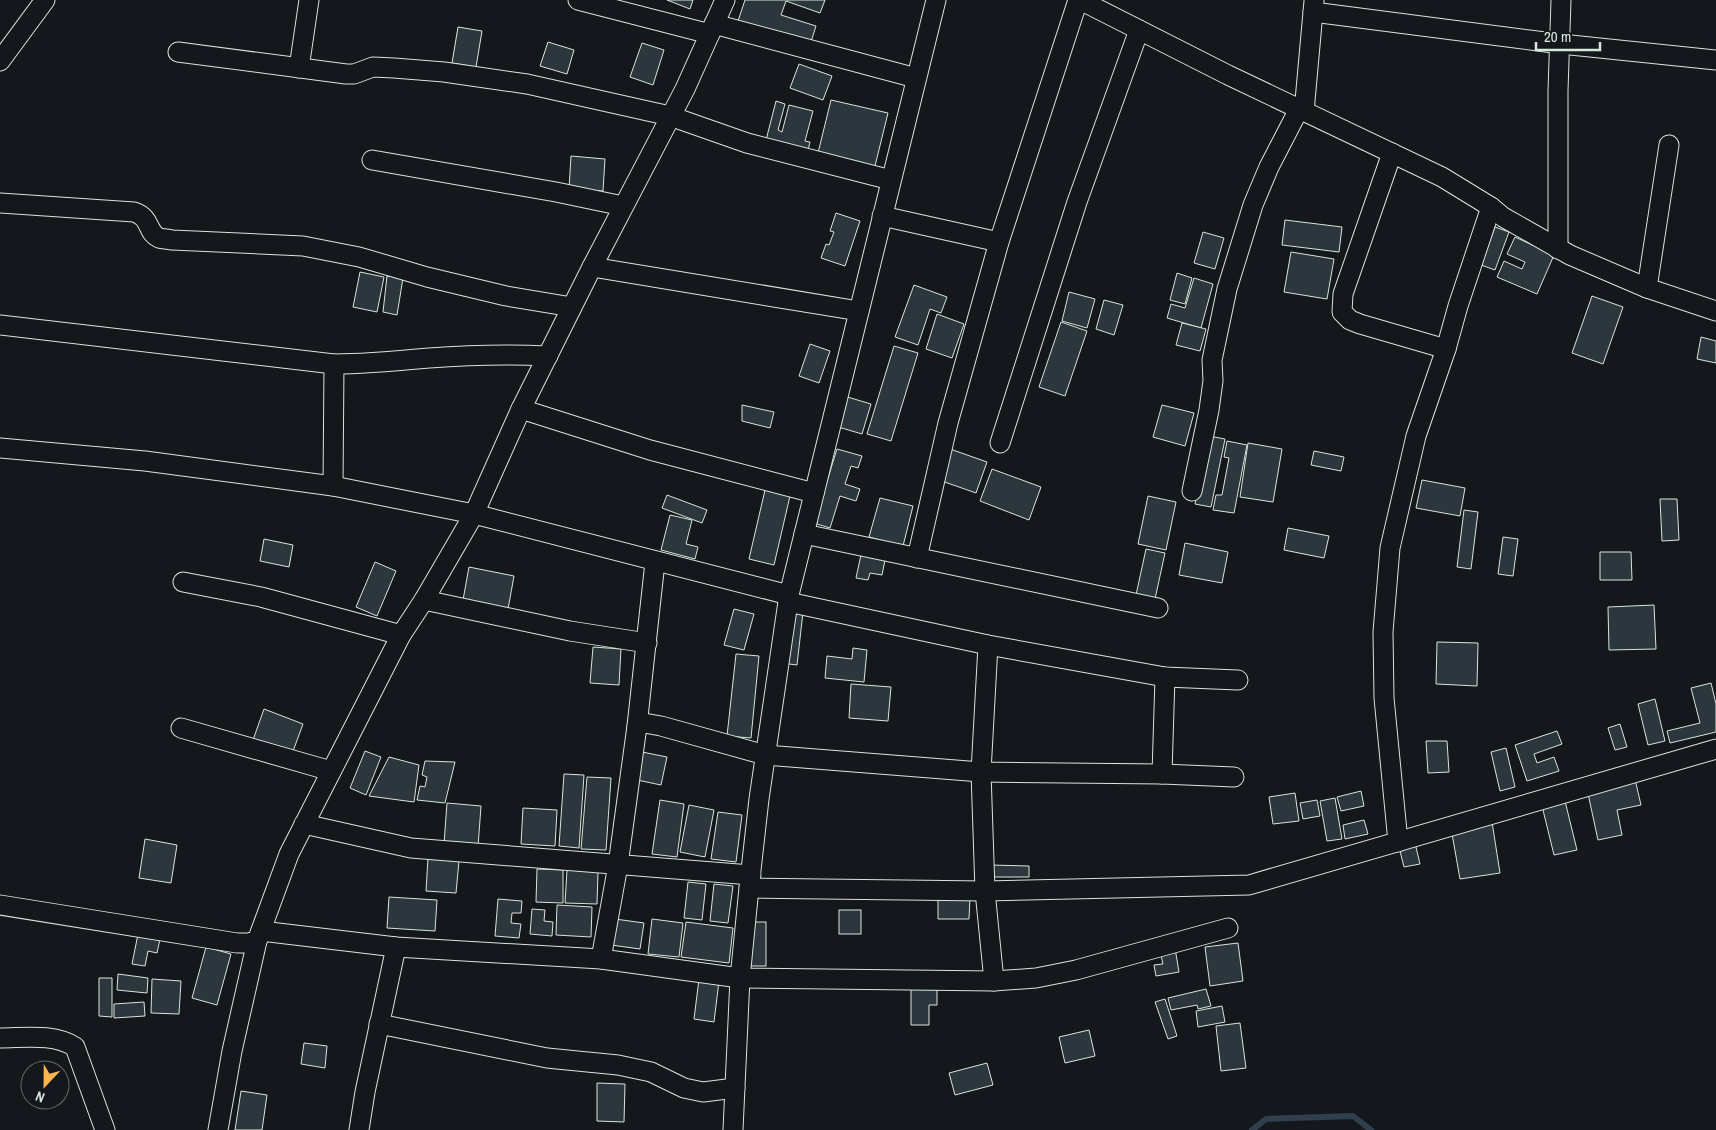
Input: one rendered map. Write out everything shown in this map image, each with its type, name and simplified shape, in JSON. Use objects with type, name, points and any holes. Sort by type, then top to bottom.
[{"type":"street","points":[[0,61],[45,0]]},
{"type":"street","points":[[299,68],[309,0]]},
{"type":"street","points":[[578,0],[712,29],[916,78]]},
{"type":"street","points":[[218,1130],[232,1051],[259,936],[289,854],[401,635],[424,600],[474,514],[521,409],[592,267],[685,89],[725,0]]},
{"type":"street","points":[[734,1130],[740,978],[765,755],[788,598],[936,0]]},
{"type":"street","points":[[917,558],[948,423],[999,242],[1079,0],[1228,75],[1442,177],[1503,217],[1570,256],[1647,288],[1716,311]]},
{"type":"street","points":[[1558,249],[1558,91],[1561,0]]},
{"type":"street","points":[[1192,491],[1209,410],[1213,380],[1212,360],[1227,289],[1253,205],[1269,167],[1302,110],[1313,6],[1561,44],[1716,60]]},
{"type":"street","points":[[1000,443],[1077,202],[1139,30]]},
{"type":"street","points":[[178,52],[346,74],[354,74],[373,68],[444,72],[527,84],[670,116],[747,143],[891,180]]},
{"type":"street","points":[[1647,288],[1669,145]]},
{"type":"street","points":[[1392,152],[1343,294],[1342,312],[1350,320],[1360,324],[1446,349]]},
{"type":"street","points":[[372,160],[556,192],[624,206]]},
{"type":"street","points":[[0,203],[134,212],[142,214],[148,223],[150,231],[158,237],[165,239],[303,246],[360,257],[428,277],[506,296],[572,307]]},
{"type":"street","points":[[1398,842],[1384,698],[1383,632],[1390,548],[1416,436],[1491,208]]},
{"type":"street","points":[[882,216],[999,242]]},
{"type":"street","points":[[592,267],[859,311]]},
{"type":"street","points":[[0,325],[334,364],[512,354],[548,356]]},
{"type":"street","points":[[333,486],[334,364]]},
{"type":"street","points":[[521,409],[650,450],[814,493]]},
{"type":"street","points":[[0,448],[145,461],[333,486],[474,514],[788,598],[988,645],[1165,677],[1238,680]]},
{"type":"street","points":[[804,534],[1158,608]]},
{"type":"street","points":[[600,959],[618,865],[638,726],[655,562]]},
{"type":"street","points":[[183,582],[261,597],[401,635]]},
{"type":"street","points":[[424,600],[570,631],[647,643]]},
{"type":"street","points":[[988,645],[981,772],[985,891],[994,981]]},
{"type":"street","points":[[1162,774],[1165,677]]},
{"type":"street","points":[[638,726],[644,723],[661,726],[765,755],[981,772],[1162,774],[1234,777]]},
{"type":"street","points":[[181,728],[331,771]]},
{"type":"street","points":[[304,824],[411,848],[618,865],[750,882],[985,891],[1250,885],[1716,749]]},
{"type":"street","points":[[0,906],[237,943],[248,943],[259,936],[396,947],[600,959],[740,978],[994,981],[1036,978],[1076,970],[1228,928]]},
{"type":"street","points":[[359,1130],[396,947]]},
{"type":"street","points":[[380,1024],[547,1058],[618,1065],[651,1072],[684,1088],[703,1092],[735,1088]]},
{"type":"street","points":[[0,1038],[46,1038],[68,1042],[75,1046],[105,1130]]},
{"type":"building","points":[[667,0],[693,0],[690,9]]},
{"type":"building","points":[[745,0],[825,0],[820,13],[786,1],[781,15],[816,26],[810,45],[738,21]]},
{"type":"building","points":[[458,27],[482,31],[476,67],[452,63]]},
{"type":"building","points":[[548,42],[574,50],[567,74],[540,66]]},
{"type":"building","points":[[642,43],[664,50],[653,85],[630,77]]},
{"type":"building","points":[[799,64],[832,76],[823,100],[790,88]]},
{"type":"building","points":[[831,100],[888,113],[875,166],[818,153]]},
{"type":"building","points":[[776,101],[785,104],[778,130],[782,132],[789,105],[813,111],[805,141],[810,142],[807,155],[765,144]]},
{"type":"building","points":[[571,156],[605,159],[603,191],[569,189]]},
{"type":"building","points":[[836,213],[860,221],[845,266],[821,258],[826,244],[829,245],[834,232],[830,231]]},
{"type":"building","points":[[1285,220],[1342,227],[1339,252],[1282,245]]},
{"type":"building","points":[[1495,227],[1509,232],[1495,270],[1481,265]]},
{"type":"building","points":[[1203,232],[1224,238],[1215,269],[1194,263]]},
{"type":"building","points":[[1515,237],[1554,255],[1537,294],[1497,277],[1504,261],[1522,269],[1525,262],[1507,254]]},
{"type":"building","points":[[1291,252],[1334,259],[1327,299],[1284,292]]},
{"type":"building","points":[[360,272],[384,277],[377,312],[353,307]]},
{"type":"building","points":[[1177,273],[1192,278],[1185,304],[1170,300]]},
{"type":"building","points":[[387,276],[403,278],[397,315],[383,312]]},
{"type":"building","points":[[1194,278],[1213,284],[1201,328],[1167,318],[1171,304],[1185,308]]},
{"type":"building","points":[[914,285],[947,297],[941,313],[930,309],[918,345],[895,337]]},
{"type":"building","points":[[1069,292],[1095,299],[1087,328],[1062,321]]},
{"type":"building","points":[[1592,296],[1623,307],[1603,364],[1572,353]]},
{"type":"building","points":[[1104,300],[1123,305],[1114,335],[1096,329]]},
{"type":"building","points":[[937,314],[964,324],[952,358],[926,349]]},
{"type":"building","points":[[1061,322],[1087,331],[1065,396],[1039,387]]},
{"type":"building","points":[[1182,323],[1206,329],[1200,351],[1176,345]]},
{"type":"building","points":[[1701,337],[1716,341],[1716,363],[1697,359]]},
{"type":"building","points":[[810,344],[830,351],[819,383],[799,376]]},
{"type":"building","points":[[894,346],[918,353],[891,441],[867,434]]},
{"type":"building","points":[[844,396],[871,404],[862,434],[835,426]]},
{"type":"building","points":[[742,405],[774,412],[770,428],[742,421]]},
{"type":"building","points":[[1162,405],[1194,413],[1185,446],[1153,437]]},
{"type":"building","points":[[1209,436],[1225,439],[1211,507],[1195,504]]},
{"type":"building","points":[[1227,441],[1247,445],[1234,513],[1213,510],[1216,495],[1222,495],[1229,458],[1224,457]]},
{"type":"building","points":[[1248,443],[1282,449],[1273,502],[1240,497]]},
{"type":"building","points":[[837,449],[862,456],[858,468],[851,466],[845,484],[860,489],[856,501],[840,496],[830,528],[814,523]]},
{"type":"building","points":[[950,449],[987,462],[976,493],[939,480]]},
{"type":"building","points":[[1314,451],[1344,457],[1341,471],[1311,465]]},
{"type":"building","points":[[992,469],[1041,487],[1029,520],[980,501]]},
{"type":"building","points":[[1422,480],[1465,488],[1460,516],[1416,508]]},
{"type":"building","points":[[765,490],[790,496],[774,565],[749,559]]},
{"type":"building","points":[[667,495],[707,510],[702,523],[662,508]]},
{"type":"building","points":[[1148,496],[1176,502],[1166,550],[1138,544]]},
{"type":"building","points":[[880,498],[913,506],[903,546],[869,537]]},
{"type":"building","points":[[1660,499],[1677,499],[1679,540],[1662,541]]},
{"type":"building","points":[[1464,510],[1478,512],[1471,569],[1457,567]]},
{"type":"building","points":[[670,515],[692,520],[686,544],[698,547],[695,559],[661,550]]},
{"type":"building","points":[[1288,528],[1329,536],[1324,558],[1284,550]]},
{"type":"building","points":[[1503,537],[1518,539],[1513,576],[1498,574]]},
{"type":"building","points":[[264,539],[293,545],[289,567],[260,561]]},
{"type":"building","points":[[1185,543],[1228,552],[1222,583],[1179,575]]},
{"type":"building","points":[[1146,549],[1165,553],[1155,599],[1136,595]]},
{"type":"building","points":[[862,550],[886,555],[882,575],[870,573],[868,580],[856,578]]},
{"type":"building","points":[[1600,552],[1631,552],[1632,580],[1600,580]]},
{"type":"building","points":[[375,562],[396,571],[377,616],[356,607]]},
{"type":"building","points":[[469,567],[514,576],[508,609],[463,600]]},
{"type":"building","points":[[1654,605],[1656,649],[1609,650],[1608,607]]},
{"type":"building","points":[[734,609],[754,614],[744,650],[724,645]]},
{"type":"building","points":[[788,610],[803,612],[797,665],[781,663]]},
{"type":"building","points":[[1437,642],[1478,643],[1477,686],[1436,684]]},
{"type":"building","points":[[593,647],[621,649],[619,685],[590,683]]},
{"type":"building","points":[[853,648],[867,650],[864,682],[825,678],[827,656],[852,659]]},
{"type":"building","points":[[736,654],[759,656],[751,738],[727,736]]},
{"type":"building","points":[[1711,683],[1716,704],[1716,732],[1670,743],[1667,731],[1700,723],[1691,688]]},
{"type":"building","points":[[851,684],[891,687],[888,721],[849,718]]},
{"type":"building","points":[[1655,699],[1665,741],[1648,745],[1638,704]]},
{"type":"building","points":[[264,709],[303,724],[292,754],[253,740]]},
{"type":"building","points":[[1620,724],[1627,747],[1615,750],[1608,728]]},
{"type":"building","points":[[1557,731],[1562,744],[1534,754],[1537,763],[1554,757],[1559,771],[1527,781],[1515,745]]},
{"type":"building","points":[[1426,741],[1447,741],[1449,772],[1428,773]]},
{"type":"building","points":[[1506,748],[1515,787],[1500,791],[1491,752]]},
{"type":"building","points":[[365,751],[381,757],[366,795],[350,788]]},
{"type":"building","points":[[642,752],[667,757],[661,785],[637,780]]},
{"type":"building","points":[[389,757],[419,765],[414,802],[369,796]]},
{"type":"building","points":[[425,761],[455,762],[445,803],[417,800],[420,786],[425,787],[427,777],[422,775]]},
{"type":"building","points":[[564,774],[584,775],[579,848],[559,846]]},
{"type":"building","points":[[587,777],[611,778],[606,850],[581,849]]},
{"type":"building","points":[[1635,779],[1641,805],[1617,810],[1622,835],[1598,840],[1587,789]]},
{"type":"building","points":[[1361,791],[1364,806],[1341,811],[1337,797]]},
{"type":"building","points":[[1295,793],[1299,821],[1273,824],[1269,797]]},
{"type":"building","points":[[1335,798],[1342,839],[1327,841],[1320,801]]},
{"type":"building","points":[[660,800],[684,804],[677,857],[652,854]]},
{"type":"building","points":[[1317,800],[1320,816],[1303,819],[1300,803]]},
{"type":"building","points":[[1565,801],[1577,850],[1554,855],[1542,806]]},
{"type":"building","points":[[447,803],[481,806],[478,847],[444,844]]},
{"type":"building","points":[[689,805],[714,810],[705,857],[680,852]]},
{"type":"building","points":[[523,808],[557,810],[555,846],[521,844]]},
{"type":"building","points":[[718,812],[742,815],[736,862],[711,859]]},
{"type":"building","points":[[1364,820],[1368,834],[1345,839],[1343,825]]},
{"type":"building","points":[[1492,822],[1500,873],[1460,879],[1451,828]]},
{"type":"building","points":[[145,839],[177,845],[171,883],[139,878]]},
{"type":"building","points":[[1415,843],[1420,864],[1404,867],[1399,847]]},
{"type":"building","points":[[428,858],[459,861],[456,893],[426,891]]},
{"type":"building","points":[[990,865],[1029,866],[1029,877],[990,877]]},
{"type":"building","points":[[537,869],[563,870],[563,903],[536,902]]},
{"type":"building","points":[[567,870],[598,872],[597,904],[565,903]]},
{"type":"building","points":[[688,882],[706,884],[702,920],[684,918]]},
{"type":"building","points":[[714,884],[733,886],[728,923],[710,921]]},
{"type":"building","points":[[389,897],[437,900],[435,931],[387,928]]},
{"type":"building","points":[[938,897],[970,898],[969,919],[938,919]]},
{"type":"building","points":[[498,899],[522,901],[521,913],[512,913],[511,923],[521,924],[519,938],[495,936]]},
{"type":"building","points":[[557,905],[592,907],[591,937],[556,935]]},
{"type":"building","points":[[532,909],[545,910],[544,921],[553,922],[552,936],[530,934]]},
{"type":"building","points":[[839,910],[861,910],[861,934],[839,934]]},
{"type":"building","points":[[615,919],[644,923],[640,949],[611,945]]},
{"type":"building","points":[[652,919],[683,923],[679,957],[648,954]]},
{"type":"building","points":[[686,922],[733,928],[729,963],[681,957]]},
{"type":"building","points":[[747,922],[766,922],[766,966],[747,966]]},
{"type":"building","points":[[138,934],[160,939],[157,953],[148,951],[145,966],[132,964]]},
{"type":"building","points":[[1238,943],[1243,981],[1210,986],[1205,947]]},
{"type":"building","points":[[206,947],[231,954],[217,1005],[192,998]]},
{"type":"building","points":[[1175,948],[1179,972],[1156,976],[1154,965],[1163,964],[1160,951]]},
{"type":"building","points":[[118,974],[148,978],[147,993],[117,990]]},
{"type":"building","points":[[99,978],[112,978],[112,1017],[99,1016]]},
{"type":"building","points":[[152,979],[181,981],[179,1014],[151,1013]]},
{"type":"building","points":[[699,979],[719,981],[714,1022],[694,1019]]},
{"type":"building","points":[[911,989],[937,989],[937,1005],[929,1005],[929,1025],[911,1025]]},
{"type":"building","points":[[1206,989],[1211,1006],[1198,1009],[1197,1005],[1171,1010],[1168,998]]},
{"type":"building","points":[[1165,999],[1177,1036],[1168,1039],[1155,1002]]},
{"type":"building","points":[[144,1002],[145,1016],[114,1018],[114,1004]]},
{"type":"building","points":[[1222,1006],[1225,1022],[1198,1027],[1196,1011]]},
{"type":"building","points":[[1240,1023],[1246,1068],[1221,1071],[1216,1026]]},
{"type":"building","points":[[1089,1030],[1095,1056],[1065,1063],[1059,1037]]},
{"type":"building","points":[[304,1043],[327,1046],[325,1068],[301,1064]]},
{"type":"building","points":[[987,1063],[993,1085],[955,1095],[949,1073]]},
{"type":"building","points":[[597,1083],[625,1084],[624,1122],[597,1121]]},
{"type":"building","points":[[241,1091],[267,1095],[262,1130],[235,1130]]},
{"type":"waterway","points":[[1252,1130],[1266,1119],[1353,1116],[1371,1130]]}]
